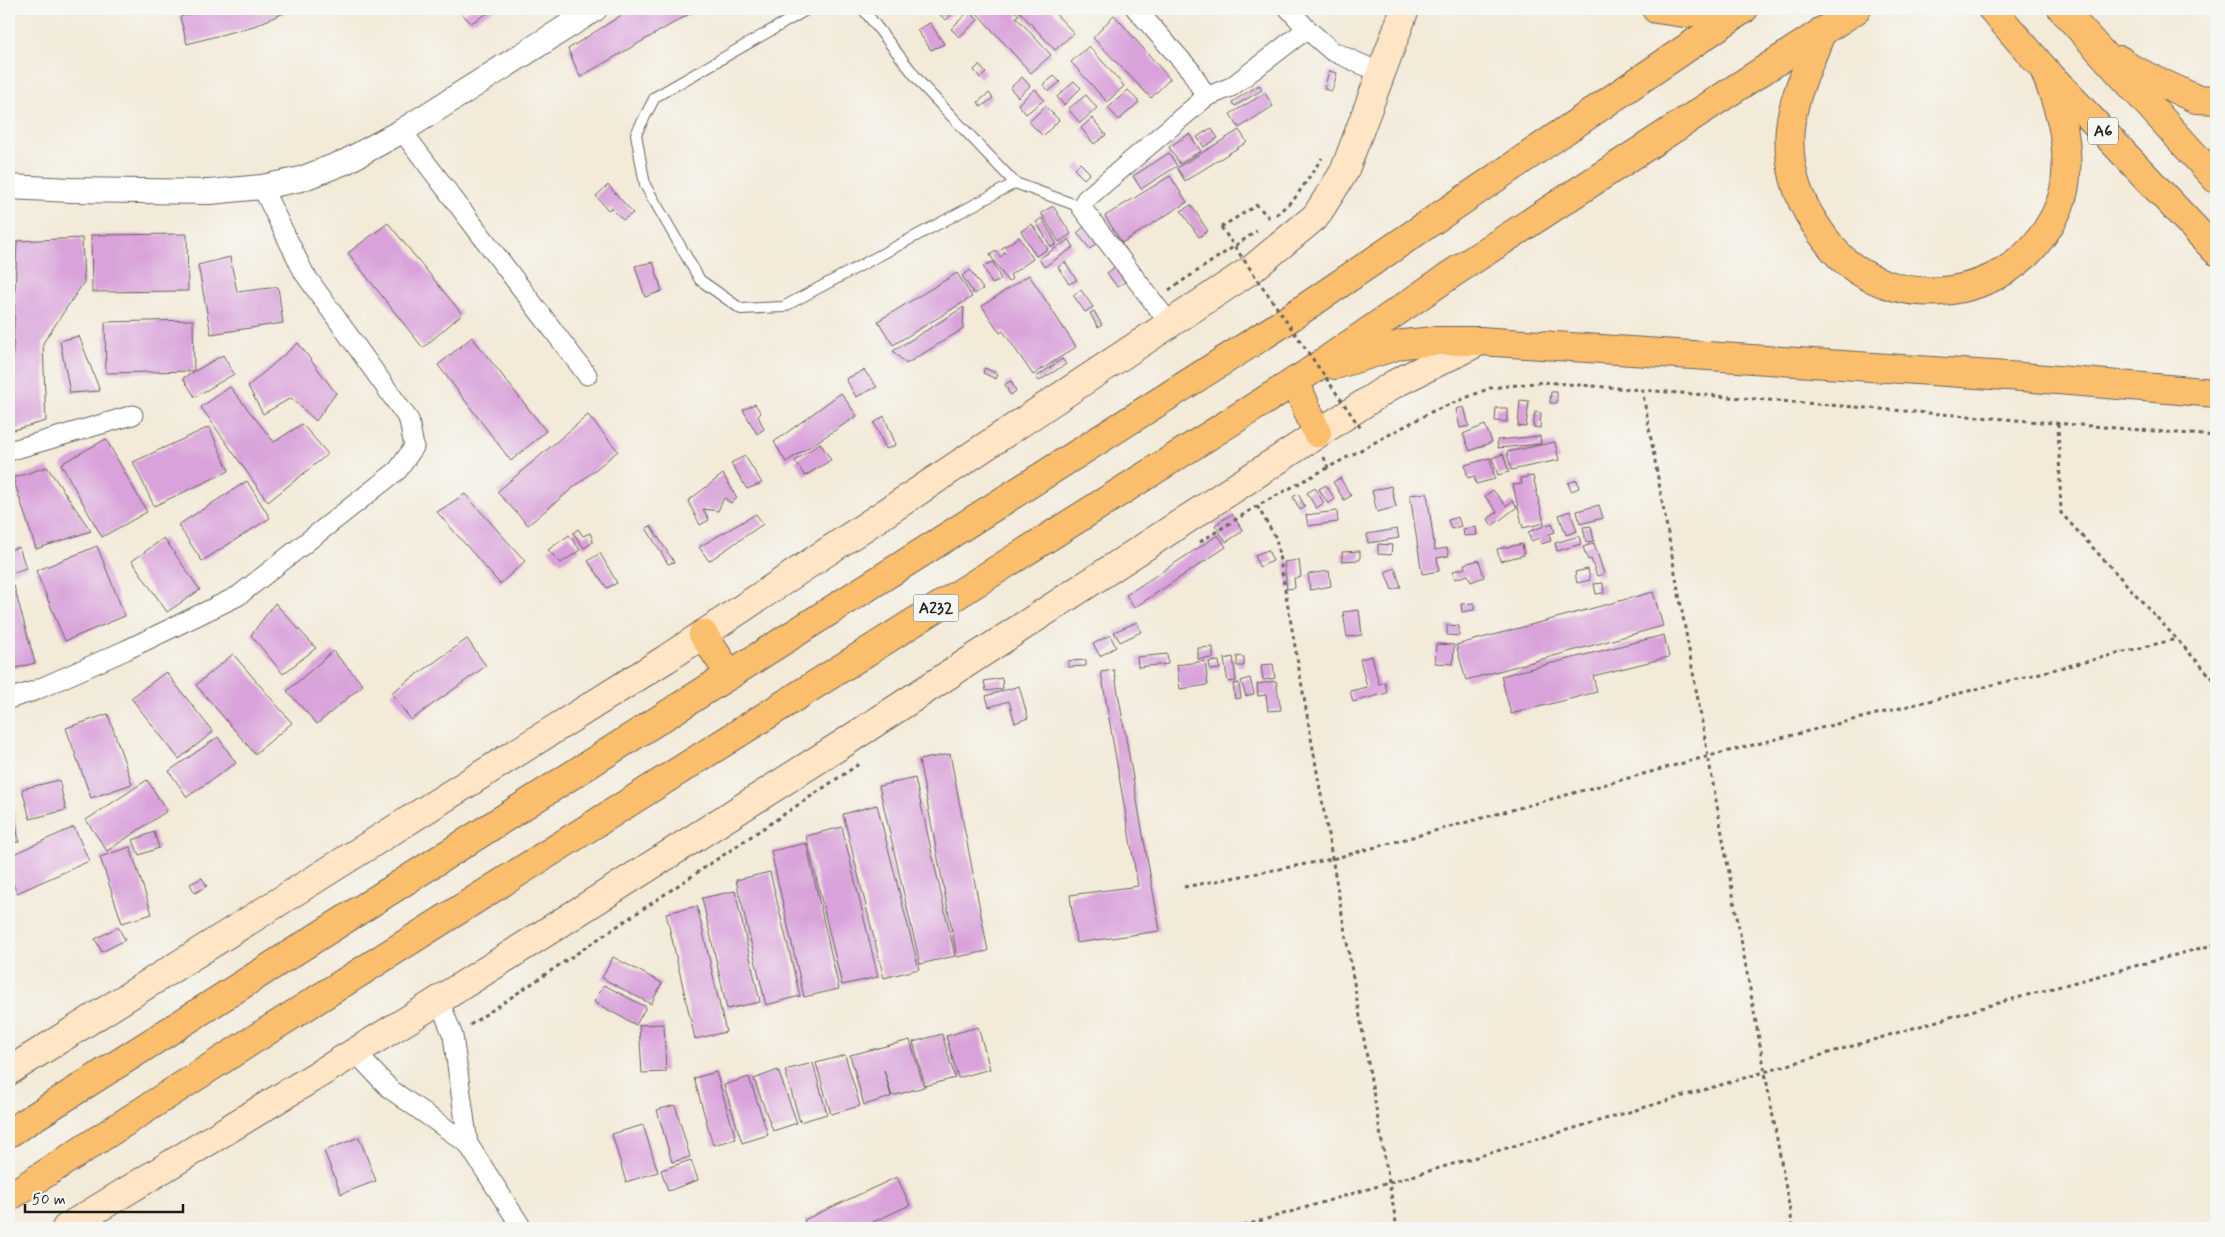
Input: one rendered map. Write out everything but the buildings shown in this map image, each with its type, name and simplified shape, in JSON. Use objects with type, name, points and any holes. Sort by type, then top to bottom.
[{"type":"highway","points":[[1656,9],[1684,13],[1718,9]]},
{"type":"highway","points":[[9,1134],[1275,328],[1744,9]]},
{"type":"highway","name":"A232","points":[[9,1197],[253,1040],[1300,378],[1456,271],[1857,9]]},
{"type":"highway","name":"A6","points":[[1992,9],[2044,69],[2216,251]]},
{"type":"highway","points":[[2062,9],[2216,179]]},
{"type":"highway","points":[[1822,31],[1796,99],[1790,128],[1791,162],[1797,191],[1809,216],[1827,243],[1846,262],[1870,277],[1905,288],[1928,292],[1955,291],[1985,282],[2010,268],[2033,249],[2052,223],[2061,203],[2066,176],[2065,142],[2061,115],[2044,69]]},
{"type":"highway","points":[[2089,37],[2130,68],[2196,99],[2216,100]]},
{"type":"highway","points":[[1320,444],[1300,378],[1403,344],[1435,341],[1480,341],[2022,377],[2216,393]]},
{"type":"highway","points":[[703,634],[730,675]]},
{"type":"main road","points":[[9,1070],[703,634],[1252,269],[1316,216],[1344,172],[1405,9]]},
{"type":"main road","points":[[66,1228],[439,1000],[1320,444],[1394,384],[1480,341]]},
{"type":"street","points":[[9,187],[210,192],[262,187],[301,179],[345,162],[402,132],[595,9]]},
{"type":"street","points":[[1136,9],[1190,71],[1206,97]]},
{"type":"street","points":[[1289,9],[1307,29],[1332,51],[1381,73]]},
{"type":"street","points":[[1170,324],[1081,207],[1086,199],[1206,97],[1230,87],[1307,29]]},
{"type":"street","points":[[402,132],[587,375]]},
{"type":"street","points":[[9,699],[34,691],[126,650],[238,596],[398,470],[414,447],[409,420],[304,273],[262,187]]},
{"type":"street","points":[[9,451],[133,415]]},
{"type":"street","points":[[439,1000],[453,1036],[468,1144]]},
{"type":"street","points":[[355,1052],[390,1089],[468,1144],[522,1228]]},
{"type":"lane","points":[[808,9],[655,97],[636,134],[645,185],[700,280],[741,309],[783,307],[1015,183]]},
{"type":"lane","points":[[863,9],[923,86],[1015,183],[1081,207]]},
{"type":"path","points":[[1266,224],[1294,198],[1326,150]]},
{"type":"path","points":[[1270,220],[1257,205],[1222,227],[1362,430]]},
{"type":"path","points":[[1152,301],[1262,228]]},
{"type":"path","points":[[1198,543],[1257,506],[1431,412],[1490,388],[1542,382],[2216,436]]},
{"type":"path","points":[[1642,389],[1794,1228]]},
{"type":"path","points":[[2058,423],[2061,513],[2216,682]]},
{"type":"path","points":[[1320,444],[1328,468]]},
{"type":"path","points":[[1257,506],[1276,538],[1397,1228]]},
{"type":"path","points":[[1184,887],[1332,858],[1709,756],[2176,639]]},
{"type":"path","points":[[453,1036],[865,760]]},
{"type":"path","points":[[1236,1228],[1998,1003],[2216,944]]}]
